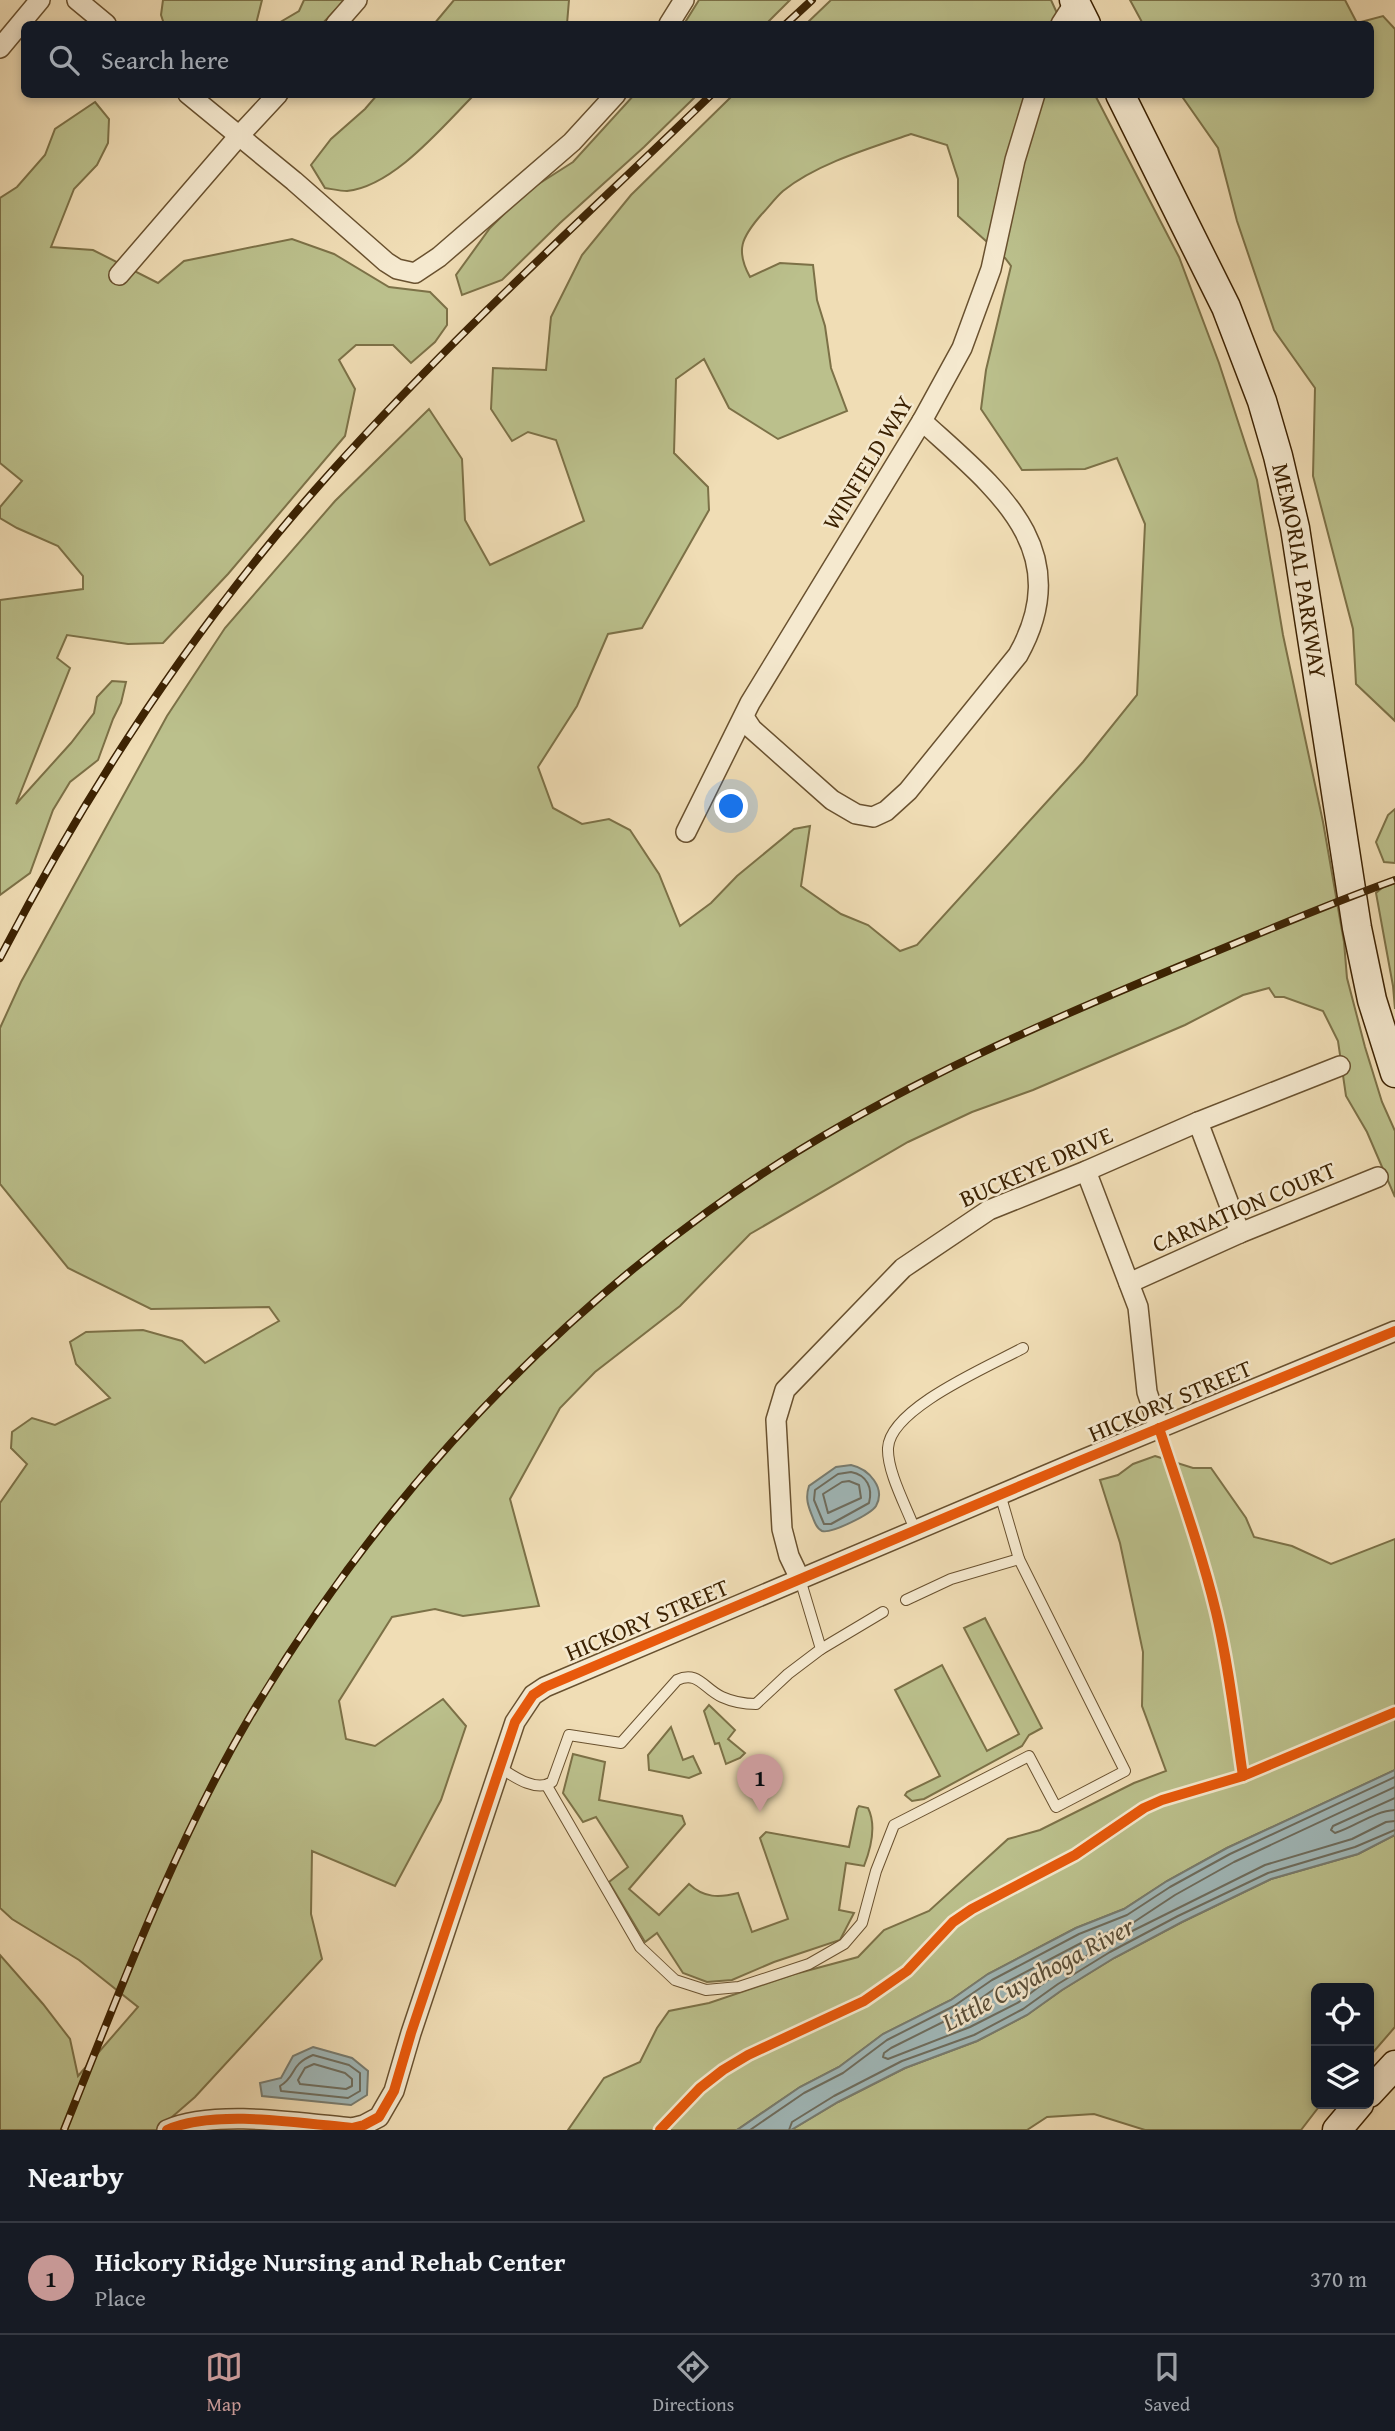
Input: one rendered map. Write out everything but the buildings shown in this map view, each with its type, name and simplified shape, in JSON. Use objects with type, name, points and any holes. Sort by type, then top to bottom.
[{"type":"main road","name":"MEMORIAL PARKWAY","points":[[1122,98],[1226,307],[1262,401],[1278,456],[1295,528],[1357,928],[1372,1000],[1395,1073]]},
{"type":"main road","points":[[1374,2087],[1395,2064]]},
{"type":"main road","points":[[1337,2130],[1355,2109]]},
{"type":"street","points":[[22,21],[40,0]]},
{"type":"street","points":[[77,0],[102,21]]},
{"type":"street","points":[[339,21],[357,0]]},
{"type":"street","points":[[671,21],[684,0]]},
{"type":"street","points":[[0,48],[21,23]]},
{"type":"street","points":[[193,98],[355,236],[397,269],[415,273],[428,266],[572,142],[612,98]]},
{"type":"street","points":[[119,275],[237,137],[274,98]]},
{"type":"street","name":"WINFIELD WAY","points":[[686,832],[744,717],[922,421],[962,348],[985,288],[1015,160],[1034,98]]},
{"type":"street","points":[[744,717],[752,729],[832,800],[856,814],[873,817],[886,811],[908,791],[1018,655],[1031,632],[1036,614],[1036,566],[1029,537],[988,482],[922,421]]},
{"type":"street","name":"BUCKEYE DRIVE","points":[[800,1579],[789,1556],[782,1529],[776,1420],[785,1390],[909,1262],[989,1210],[1340,1066]]},
{"type":"street","points":[[1198,1122],[1240,1233]]},
{"type":"street","points":[[1086,1171],[1138,1307],[1147,1392],[1158,1428]]},
{"type":"street","name":"CARNATION COURT","points":[[1129,1283],[1240,1233],[1378,1177]]},
{"type":"street","name":"HICKORY STREET","points":[[167,2130],[208,2119],[352,2128],[373,2122],[384,2111],[394,2091],[515,1722],[533,1695],[545,1687],[1000,1494],[1395,1331]]},
{"type":"lane","points":[[915,1530],[892,1470],[888,1447],[898,1425],[924,1401],[1023,1349]]},
{"type":"lane","points":[[547,1786],[640,1947],[675,1980],[706,1990],[739,1987],[809,1964],[844,1944],[862,1923],[876,1871],[894,1825],[1029,1756],[1056,1808],[1125,1771],[1019,1559],[1000,1494]]},
{"type":"lane","points":[[906,1600],[951,1579],[1019,1559]]},
{"type":"lane","points":[[800,1579],[821,1649]]},
{"type":"lane","points":[[499,1767],[524,1781],[541,1787],[547,1786],[552,1782],[569,1735],[621,1743],[680,1678],[692,1676],[720,1696],[743,1704],[757,1704],[788,1674],[821,1649],[883,1612]]},
{"type":"green space","points":[[163,0],[262,0],[257,21],[163,21]]},
{"type":"green space","points":[[304,0],[345,0],[325,21],[282,21],[299,11]]},
{"type":"green space","points":[[454,0],[569,0],[567,21],[436,21]]},
{"type":"green space","points":[[699,0],[790,0],[769,21],[686,21]]},
{"type":"green space","points":[[831,0],[1051,0],[1061,21],[809,21]]},
{"type":"green space","points":[[1130,0],[1345,0],[1356,21],[1141,21]]},
{"type":"green space","points":[[1383,16],[1395,29],[1395,721],[1356,684],[1353,629],[1313,476],[1315,388],[1274,330],[1237,221],[1218,148],[1183,98],[1374,98],[1374,21],[1364,21]]},
{"type":"green space","points":[[374,98],[471,98],[416,153],[382,178],[365,187],[347,191],[325,188],[311,165],[331,139]]},
{"type":"green space","points":[[631,98],[694,98],[502,280],[462,295],[456,275],[490,228],[526,192],[573,162]]},
{"type":"green space","points":[[730,98],[1097,98],[1179,257],[1219,363],[1257,480],[1283,635],[1323,822],[1344,942],[1347,978],[1382,1102],[1395,1131],[1395,1197],[1367,1132],[1346,1096],[1338,1041],[1323,1011],[1284,997],[1275,997],[1269,988],[1243,995],[1185,1025],[1033,1090],[972,1112],[908,1142],[750,1234],[680,1306],[595,1372],[560,1408],[510,1499],[539,1606],[463,1616],[435,1609],[392,1617],[339,1701],[346,1739],[375,1746],[443,1699],[466,1726],[441,1800],[395,1886],[312,1851],[311,1914],[322,1959],[195,2097],[157,2130],[0,2130],[0,1955],[70,2039],[78,2076],[138,2007],[79,1960],[12,1919],[0,1908],[0,1503],[27,1464],[11,1448],[12,1432],[32,1418],[55,1425],[110,1398],[76,1364],[70,1342],[86,1332],[143,1330],[182,1341],[205,1363],[279,1321],[269,1307],[151,1309],[68,1268],[0,1184],[0,1028],[21,982],[167,716],[225,628],[335,501],[429,409],[462,459],[465,520],[490,565],[584,521],[556,440],[528,432],[512,441],[491,409],[493,368],[546,370],[551,317],[582,255],[631,195]],"holes":[[[911,134],[947,145],[958,179],[958,216],[1011,266],[986,370],[981,409],[1022,470],[1085,469],[1117,458],[1145,524],[1137,695],[1083,762],[917,945],[900,951],[868,925],[841,914],[801,886],[810,826],[794,829],[737,876],[711,903],[680,926],[659,874],[630,830],[609,819],[582,824],[553,808],[538,767],[577,706],[608,634],[642,628],[709,510],[708,487],[674,453],[676,379],[704,359],[729,408],[778,439],[847,411],[831,368],[813,265],[780,263],[750,277],[743,259],[745,237],[761,215],[796,181],[861,151]]]},
{"type":"green space","points":[[95,102],[109,119],[108,143],[97,165],[74,189],[51,247],[93,250],[158,283],[184,261],[292,239],[334,254],[389,287],[430,292],[447,309],[447,325],[435,342],[411,363],[393,345],[356,345],[339,360],[355,389],[345,436],[228,574],[163,643],[128,644],[67,635],[57,658],[70,668],[16,804],[71,743],[94,713],[97,697],[112,681],[126,682],[121,703],[98,760],[70,782],[53,810],[30,873],[0,895],[0,600],[83,589],[83,576],[58,546],[0,518],[0,507],[22,481],[0,463],[0,198],[17,187],[45,155],[55,129]]},
{"type":"green space","points":[[1395,809],[1395,863],[1384,862],[1376,842],[1388,815]]},
{"type":"green space","points":[[1395,883],[1395,1009],[1376,893]]},
{"type":"green space","points":[[1155,1456],[1193,1468],[1211,1468],[1246,1518],[1254,1537],[1292,1546],[1331,1564],[1395,1539],[1395,1770],[1227,1848],[1167,1881],[1124,1909],[1076,1928],[988,1974],[951,2000],[883,2034],[839,2067],[800,2087],[737,2130],[568,2130],[604,2078],[640,2062],[669,2011],[709,2003],[795,1974],[858,1957],[884,1930],[929,1911],[1008,1839],[1040,1830],[1134,1783],[1166,1771],[1142,1706],[1143,1652],[1120,1543],[1100,1480],[1118,1475],[1133,1464]]},
{"type":"green space","points":[[985,1618],[1042,1728],[1029,1735],[1022,1746],[924,1799],[912,1801],[905,1795],[907,1792],[940,1776],[895,1690],[942,1665],[987,1751],[1019,1734],[964,1628]]},
{"type":"green space","points":[[709,1705],[735,1730],[728,1739],[745,1753],[726,1764],[719,1743],[715,1744],[704,1711]]},
{"type":"green space","points":[[671,1727],[683,1760],[693,1756],[701,1773],[689,1778],[649,1770],[648,1755]]},
{"type":"green space","points":[[573,1754],[605,1762],[599,1800],[682,1816],[685,1824],[629,1889],[659,1915],[689,1884],[712,1896],[738,1893],[752,1932],[788,1919],[760,1838],[766,1832],[849,1847],[857,1809],[859,1806],[868,1808],[873,1830],[871,1844],[864,1866],[846,1863],[839,1910],[854,1913],[840,1940],[774,1962],[732,1980],[707,1982],[683,1973],[657,1933],[645,1942],[609,1882],[628,1867],[596,1817],[583,1822],[563,1793]]},
{"type":"green space","points":[[1395,1835],[1395,2027],[1374,2051],[1374,1983],[1311,1983],[1311,2109],[1317,2109],[1301,2130],[1145,2130],[1094,2114],[1047,2117],[1027,2130],[791,2130],[838,2102],[905,2068],[977,2041],[1027,2015],[1114,1958],[1182,1922],[1271,1879],[1358,1854]]},
{"type":"water","points":[[836,1467],[858,1467],[874,1480],[879,1493],[876,1506],[850,1523],[822,1531],[816,1525],[808,1506],[809,1486]]},
{"type":"water","name":"Little Cuyahoga River","points":[[1395,1770],[1395,1835],[1358,1854],[1271,1879],[1182,1922],[1114,1958],[1027,2015],[977,2041],[905,2068],[838,2102],[791,2130],[737,2130],[800,2087],[839,2067],[883,2034],[951,2000],[988,1974],[1076,1928],[1124,1909],[1167,1881],[1227,1848]]},
{"type":"water","points":[[313,2047],[352,2058],[368,2071],[367,2095],[351,2105],[262,2096],[260,2083],[281,2078],[293,2056]]},
{"type":"railway","points":[[789,21],[812,0]]},
{"type":"railway","points":[[0,958],[68,835],[143,715],[269,544],[410,387],[708,98]]},
{"type":"railway","points":[[64,2130],[148,1921],[195,1819],[248,1720],[343,1576],[396,1508],[452,1442],[573,1320],[639,1264],[707,1212],[761,1174],[874,1107],[992,1048],[1112,994],[1395,880]]},
{"type":"cycle path","points":[[167,2130],[208,2120],[232,2119],[352,2128],[379,2117],[394,2091],[515,1722],[533,1695],[545,1687],[1395,1331]]},
{"type":"cycle path","points":[[1159,1428],[1197,1543],[1221,1632],[1243,1776]]},
{"type":"cycle path","points":[[660,2130],[700,2088],[723,2070],[748,2055],[864,2001],[907,1971],[953,1922],[972,1909],[1075,1855],[1144,1808],[1243,1776],[1395,1712]]},
{"type":"place","name":"Hickory Ridge Nursing and Rehab Center","points":[[760,1812]]}]
